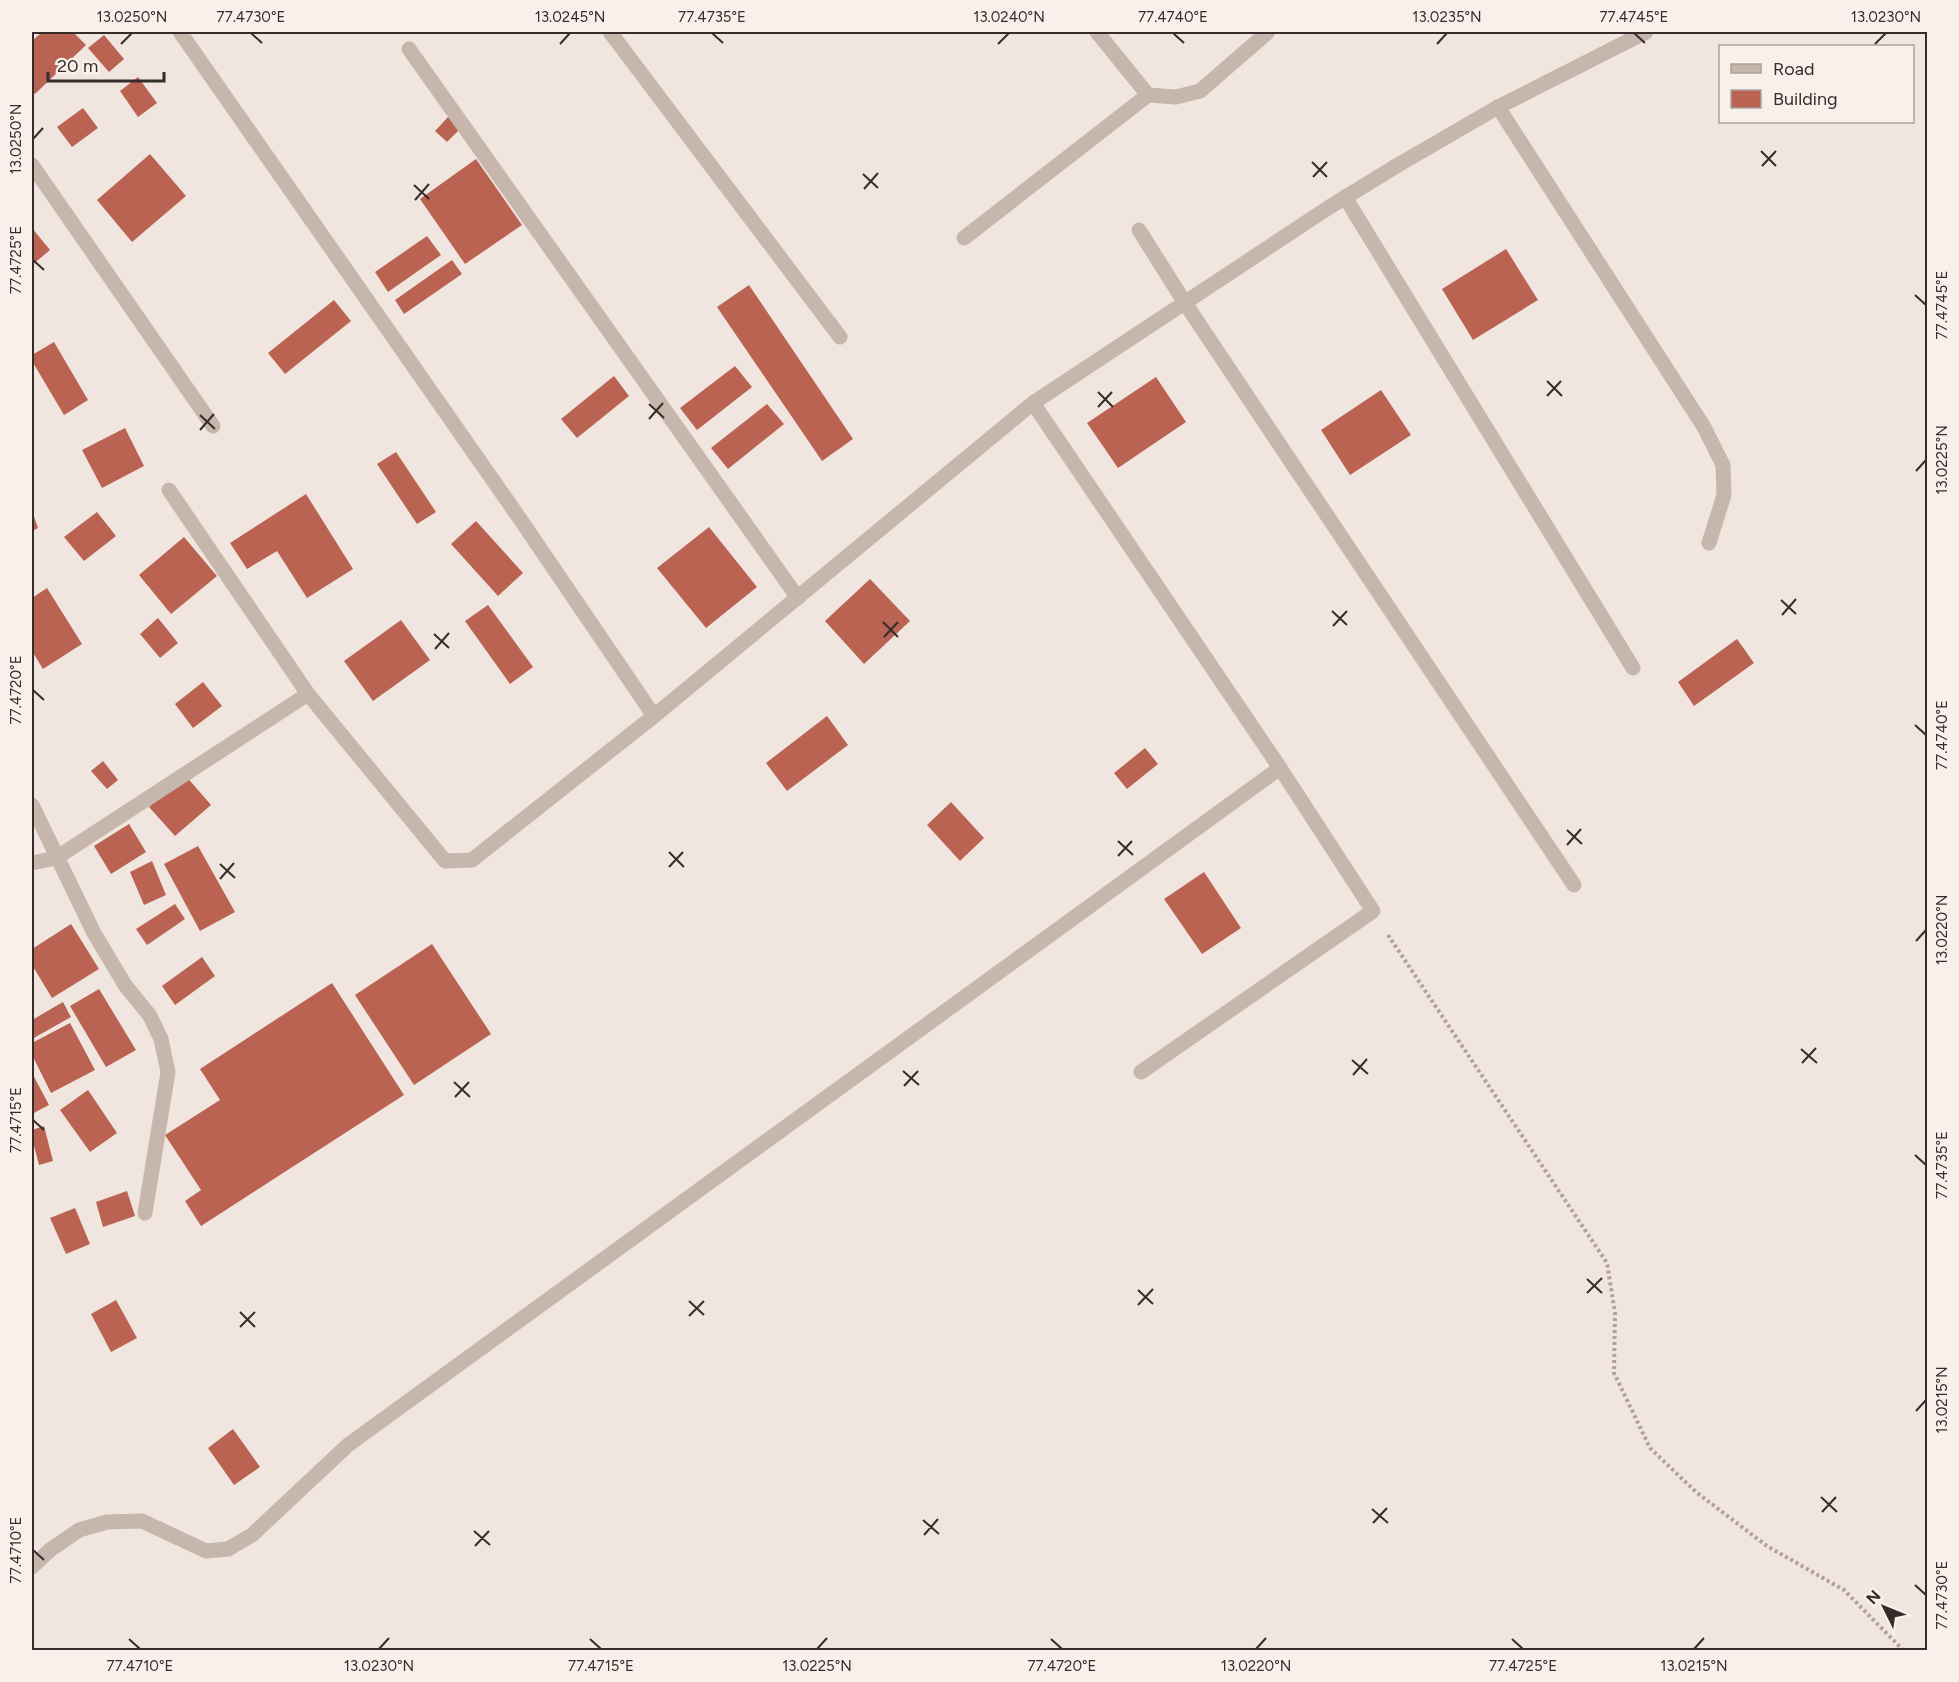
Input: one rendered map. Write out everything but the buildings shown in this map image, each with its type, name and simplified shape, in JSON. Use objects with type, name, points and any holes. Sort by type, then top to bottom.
[{"type":"street","points":[[180,32],[518,516],[654,716]]},
{"type":"street","points":[[610,32],[840,337]]},
{"type":"street","points":[[1097,32],[1148,95]]},
{"type":"street","points":[[964,238],[1148,95],[1176,97],[1200,91],[1268,32]]},
{"type":"street","points":[[169,490],[308,694],[445,861],[472,860],[654,716],[1034,403],[1345,197],[1498,107],[1646,32]]},
{"type":"street","points":[[409,49],[798,598]]},
{"type":"street","points":[[1498,107],[1704,427],[1723,465],[1724,495],[1709,543]]},
{"type":"street","points":[[32,165],[213,426]]},
{"type":"street","points":[[1345,197],[1633,668]]},
{"type":"street","points":[[1138,230],[1574,885]]},
{"type":"street","points":[[1034,403],[1280,768],[1373,911],[1141,1072]]},
{"type":"street","points":[[32,863],[56,858],[308,694]]},
{"type":"street","points":[[32,1567],[50,1550],[79,1530],[107,1522],[142,1521],[206,1551],[228,1549],[252,1536],[348,1444],[1280,768]]},
{"type":"street","points":[[32,805],[94,933],[125,985],[150,1016],[161,1039],[168,1072],[145,1213]]},
{"type":"path","points":[[1373,911],[1607,1263],[1615,1313],[1614,1373],[1650,1448],[1696,1492],[1767,1546],[1844,1590],[1903,1650]]}]
